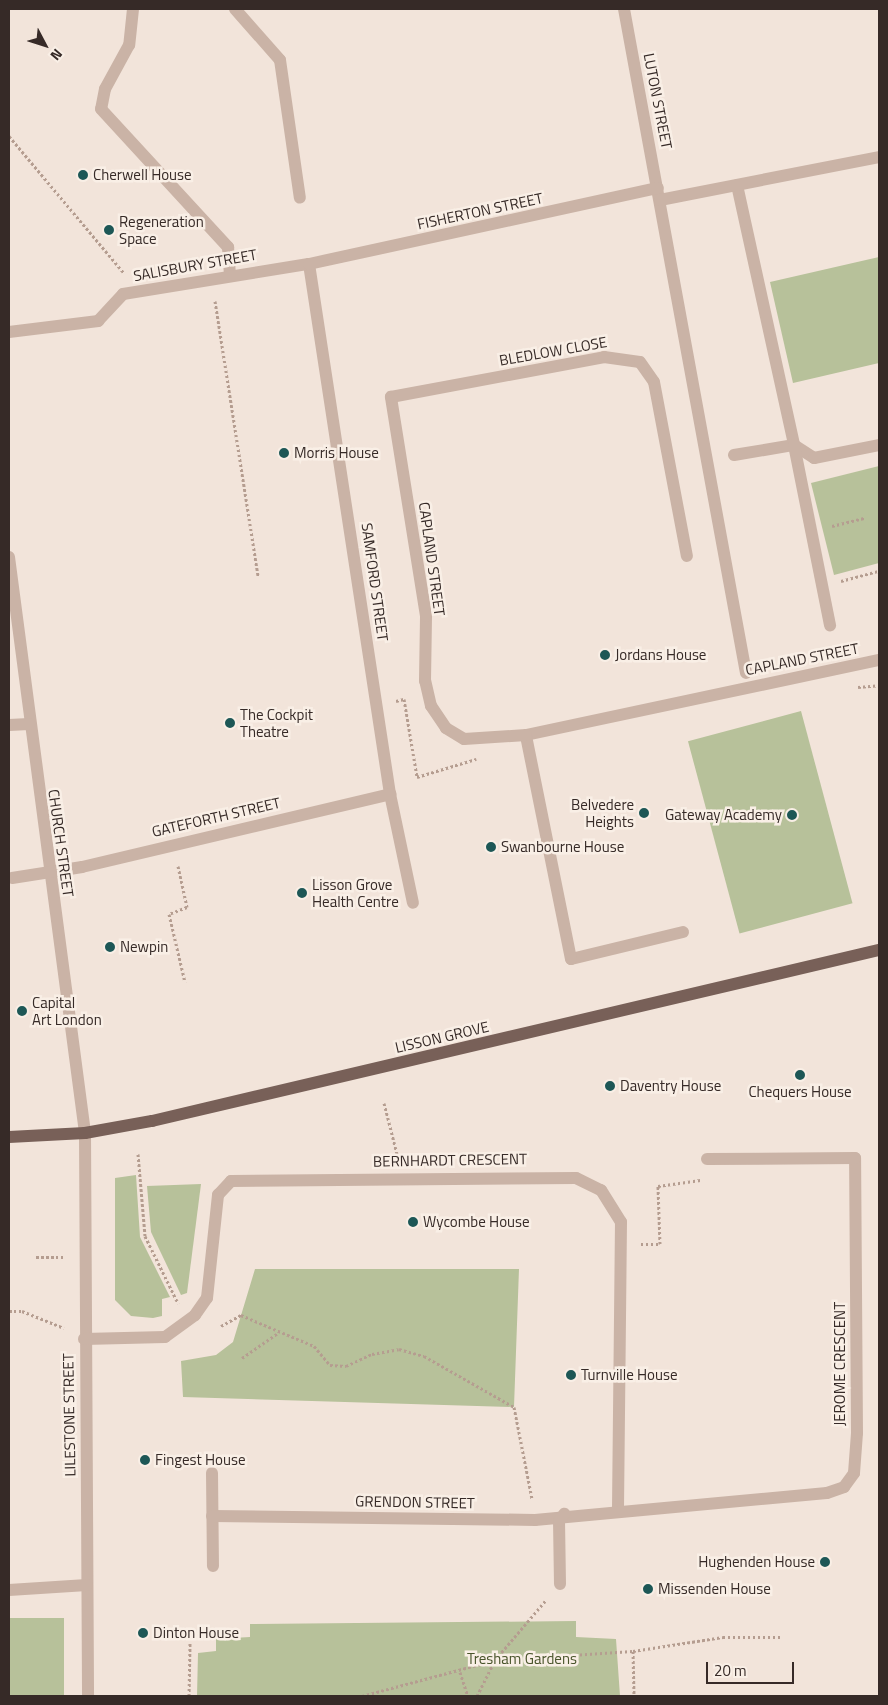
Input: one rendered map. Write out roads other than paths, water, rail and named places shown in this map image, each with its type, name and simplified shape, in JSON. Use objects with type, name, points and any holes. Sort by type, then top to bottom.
[{"type":"main road","name":"LISSON GROVE","points":[[9,1137],[86,1133],[152,1121],[879,950]]},
{"type":"street","points":[[133,9],[128,45],[105,89],[101,109],[228,247],[230,275]]},
{"type":"street","points":[[235,9],[280,60],[300,198]]},
{"type":"street","name":"LUTON STREET","points":[[624,9],[746,673]]},
{"type":"street","name":"FISHERTON STREET","points":[[309,264],[659,194],[737,185],[879,157]]},
{"type":"street","points":[[737,185],[794,445],[830,625]]},
{"type":"street","name":"SALISBURY STREET","points":[[9,332],[98,321],[123,294],[210,278],[309,264]]},
{"type":"street","name":"SAMFORD STREET","points":[[309,264],[390,794],[413,903]]},
{"type":"street","name":"BLEDLOW CLOSE","points":[[391,397],[604,357],[628,357],[640,362],[654,382],[687,556]]},
{"type":"street","name":"CAPLAND STREET","points":[[391,397],[426,616],[427,693],[446,728],[464,739],[526,735],[879,660]]},
{"type":"street","points":[[734,455],[794,445],[814,458],[879,445]]},
{"type":"street","name":"CHURCH STREET","points":[[9,557],[29,724],[86,1133]]},
{"type":"street","points":[[9,725],[29,724]]},
{"type":"street","points":[[526,735],[571,959],[683,932]]},
{"type":"street","name":"GATEFORTH STREET","points":[[12,878],[49,872],[390,794]]},
{"type":"street","name":"LILESTONE STREET","points":[[86,1133],[87,1258],[84,1339],[88,1696]]},
{"type":"street","name":"JEROME CRESCENT","points":[[618,1510],[827,1493],[844,1487],[854,1472],[855,1158],[707,1159]]},
{"type":"street","name":"BERNHARDT CRESCENT","points":[[84,1339],[165,1337],[195,1315],[207,1298],[218,1195],[231,1181],[576,1178],[601,1190],[614,1206],[623,1244],[618,1510]]},
{"type":"street","points":[[212,1473],[213,1566]]},
{"type":"street","name":"GRENDON STREET","points":[[212,1516],[535,1520],[564,1514],[618,1510]]},
{"type":"street","points":[[560,1584],[559,1521],[564,1514]]},
{"type":"street","points":[[9,1590],[87,1585]]},
{"type":"place","name":"Cherwell House","points":[[83,175]]},
{"type":"place","name":"Regeneration Space","points":[[109,230]]},
{"type":"place","name":"Morris House","points":[[284,453]]},
{"type":"place","name":"Jordans House","points":[[605,655]]},
{"type":"place","name":"The Cockpit Theatre","points":[[230,723]]},
{"type":"place","name":"Belvedere Heights","points":[[644,813]]},
{"type":"place","name":"Gateway Academy","points":[[792,815]]},
{"type":"place","name":"Swanbourne House","points":[[491,847]]},
{"type":"place","name":"Lisson Grove Health Centre","points":[[302,893]]},
{"type":"place","name":"Newpin","points":[[110,947]]},
{"type":"place","name":"Capital Art London","points":[[22,1011]]},
{"type":"place","name":"Chequers House","points":[[800,1075]]},
{"type":"place","name":"Daventry House","points":[[610,1086]]},
{"type":"place","name":"Wycombe House","points":[[413,1222]]},
{"type":"place","name":"Turnville House","points":[[571,1375]]},
{"type":"place","name":"Fingest House","points":[[145,1460]]},
{"type":"place","name":"Hughenden House","points":[[825,1562]]},
{"type":"place","name":"Missenden House","points":[[648,1589]]},
{"type":"place","name":"Dinton House","points":[[143,1633]]},
{"type":"park label","name":"Tresham Gardens","points":[[522,1659]]}]
